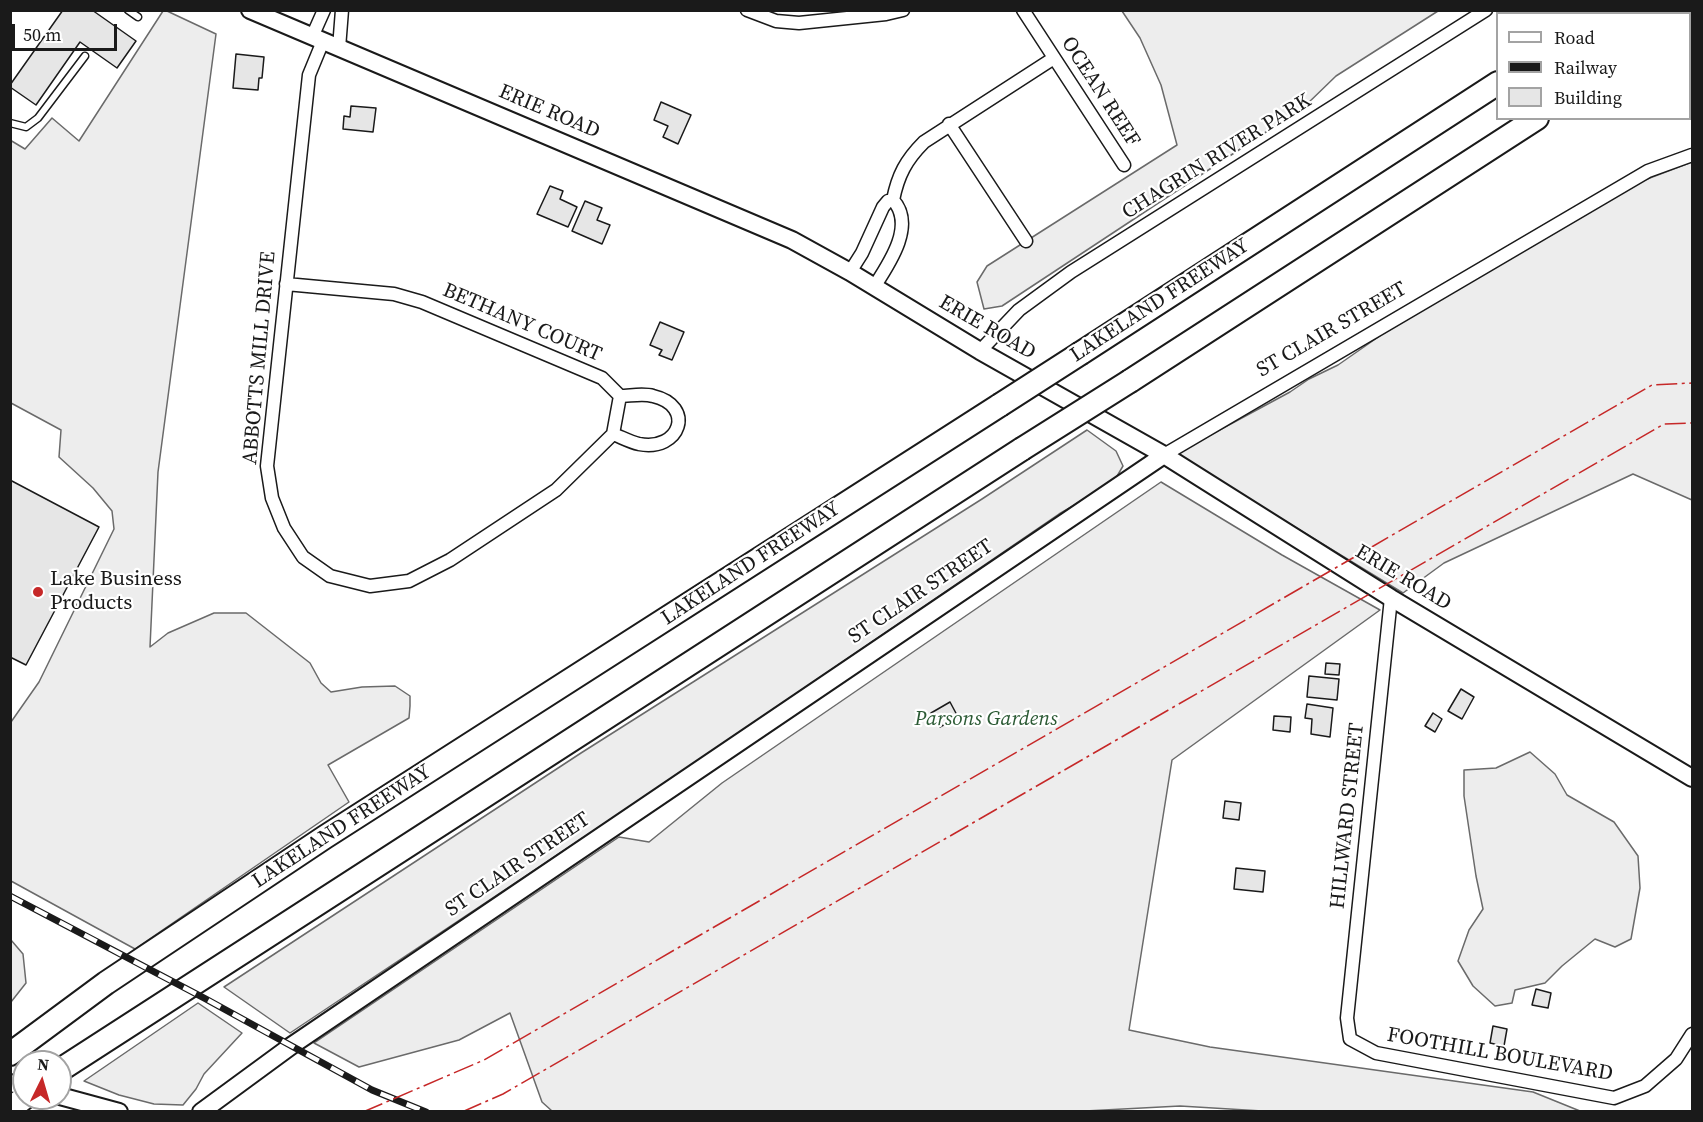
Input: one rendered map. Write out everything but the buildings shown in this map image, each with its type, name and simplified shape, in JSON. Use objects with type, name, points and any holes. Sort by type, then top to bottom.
[{"type":"highway","points":[[1602,12],[1609,10]]},
{"type":"highway","name":"LAKELAND FREEWAY","points":[[10,1054],[106,983],[325,837],[1081,353],[1496,84]]},
{"type":"highway","points":[[72,1062],[1535,120]]},
{"type":"street","name":"ERIE ROAD","points":[[250,10],[792,240],[850,272],[980,351],[1164,455],[1390,598],[1692,778]]},
{"type":"street","name":"ABBOTTS MILL DRIVE","points":[[324,10],[309,75],[267,466],[272,498],[284,528],[303,557],[330,576],[370,585],[409,581],[450,560],[556,490],[613,434]]},
{"type":"street","points":[[339,48],[342,10]]},
{"type":"street","points":[[747,10],[776,21],[799,22],[886,14],[903,10]]},
{"type":"street","name":"OCEAN REEF","points":[[1023,10],[1124,165]]},
{"type":"street","name":"CHAGRIN RIVER PARK","points":[[980,351],[1019,310],[1071,272],[1486,10]]},
{"type":"street","points":[[874,287],[897,245],[902,214],[893,200],[897,183],[908,157],[949,124],[1054,58]]},
{"type":"street","points":[[949,124],[1026,241]]},
{"type":"street","name":"ST CLAIR STREET","points":[[201,1112],[291,1046],[1164,455],[1648,171],[1692,155]]},
{"type":"street","points":[[850,272],[862,253],[883,207],[888,201],[893,200]]},
{"type":"street","name":"BETHANY COURT","points":[[286,284],[394,294],[422,302],[602,378],[620,396]]},
{"type":"street","points":[[651,395],[665,400],[677,411],[680,420],[676,432],[667,441],[656,444],[639,444],[613,434],[620,396],[651,395]]},
{"type":"street","name":"HILLWARD STREET","points":[[1350,1039],[1347,1018],[1390,598]]},
{"type":"street","name":"FOOTHILL BOULEVARD","points":[[1350,1039],[1376,1053],[1614,1098],[1645,1086],[1676,1059],[1692,1035]]},
{"type":"street","points":[[72,1099],[114,1110]]},
{"type":"lane","points":[[128,10],[138,17]]},
{"type":"lane","points":[[10,123],[26,127],[38,118],[85,56]]},
{"type":"shaded area","points":[[163,11],[216,34],[158,472],[150,647],[168,633],[214,613],[246,613],[310,663],[321,683],[331,692],[362,687],[395,686],[410,696],[410,706],[409,718],[328,765],[349,802],[135,949],[11,881],[11,722],[39,682],[114,529],[112,511],[93,488],[59,457],[61,430],[11,403],[10,140],[25,149],[52,118],[79,141]]},
{"type":"shaded area","points":[[1122,11],[1438,11],[1336,76],[1304,107],[1002,306],[984,309],[977,282],[987,266],[1177,145],[1161,85],[1140,38]]},
{"type":"shaded area","points":[[1692,162],[1692,500],[1633,474],[1444,563],[1403,593],[1175,454],[1338,365],[1384,333],[1634,184]]},
{"type":"shaded area","points":[[1087,430],[1116,451],[1123,466],[1113,483],[1059,514],[674,777],[290,1033],[224,987],[581,753]]},
{"type":"shaded area","points":[[1161,482],[1282,555],[1380,610],[1172,760],[1129,1030],[1210,1047],[1533,1092],[1580,1111],[1279,1112],[1180,1106],[1066,1112],[552,1111],[542,1102],[510,1013],[459,1040],[359,1067],[314,1043],[619,837],[649,842],[722,783]]},
{"type":"shaded area","points":[[1530,752],[1555,774],[1567,795],[1614,822],[1638,856],[1640,888],[1631,939],[1615,947],[1595,939],[1545,983],[1515,990],[1512,1003],[1495,1006],[1473,986],[1458,961],[1469,930],[1483,909],[1464,796],[1464,770],[1496,768]]},
{"type":"shaded area","points":[[11,940],[23,954],[26,983],[11,1002]]},
{"type":"shaded area","points":[[198,1003],[242,1033],[204,1074],[183,1105],[154,1104],[119,1095],[84,1081]]},
{"type":"railway","points":[[10,896],[372,1090],[426,1112]]},
{"type":"power","points":[[363,1112],[484,1060],[1652,385],[1692,383]]},
{"type":"power","points":[[462,1112],[503,1094],[1664,424],[1692,423]]},
{"type":"place","name":"Lake Business Products","points":[[38,592]]},
{"type":"park label","name":"Parsons Gardens","points":[[986,720]]}]
